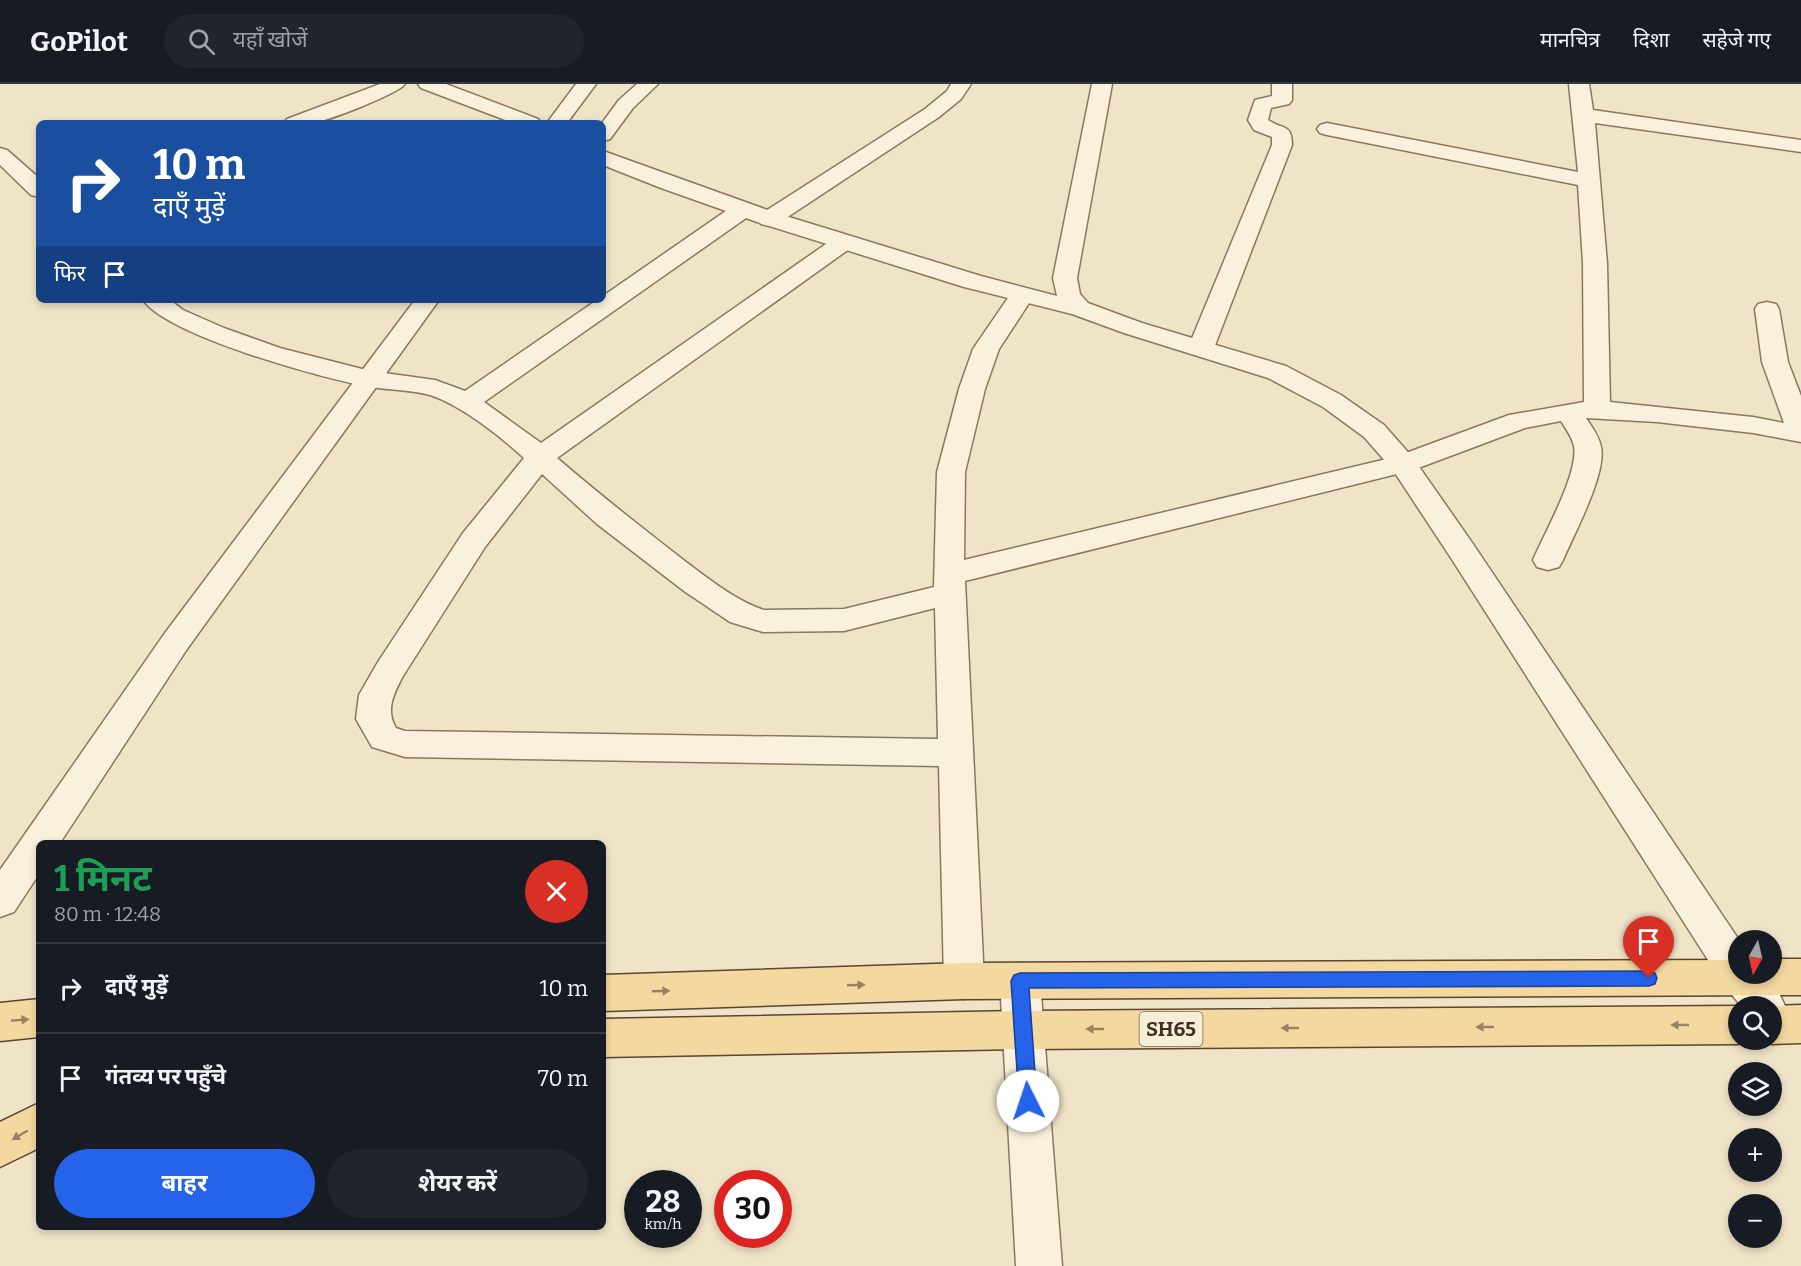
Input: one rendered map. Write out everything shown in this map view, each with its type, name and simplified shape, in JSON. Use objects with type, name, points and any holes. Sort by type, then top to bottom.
[{"type":"main road","points":[[1780,996],[1801,977]]},
{"type":"main road","points":[[606,993],[1020,981],[1728,1006]]},
{"type":"main road","points":[[0,1022],[36,1018]]},
{"type":"main road","name":"SH65","points":[[606,1038],[1023,1030],[1728,1025]]},
{"type":"main road","points":[[0,1146],[36,1126]]},
{"type":"street","points":[[302,120],[370,96],[395,84]]},
{"type":"street","points":[[428,84],[523,120]]},
{"type":"street","points":[[559,120],[586,84]]},
{"type":"street","points":[[606,131],[626,104],[648,84]]},
{"type":"street","points":[[769,219],[932,113],[954,95],[961,84]]},
{"type":"street","points":[[1079,308],[1068,294],[1065,278],[1102,84]]},
{"type":"street","points":[[1201,348],[1282,145],[1282,134],[1261,126],[1258,120],[1262,104],[1282,99],[1282,84]]},
{"type":"street","points":[[1579,84],[1584,115],[1595,263],[1597,409]]},
{"type":"street","points":[[1584,115],[1801,146]]},
{"type":"street","points":[[1327,129],[1589,181]]},
{"type":"street","points":[[0,154],[36,187]]},
{"type":"street","points":[[606,158],[654,179],[741,211],[1021,297],[1079,308],[1133,328],[1277,372],[1332,401],[1374,431],[1403,464],[1761,996]]},
{"type":"street","points":[[467,402],[741,211]]},
{"type":"street","points":[[844,242],[540,457],[474,540],[390,670],[376,694],[373,719],[384,738],[405,744],[955,753]]},
{"type":"street","points":[[964,981],[950,583],[951,472],[972,389],[986,349],[1021,297]]},
{"type":"street","points":[[159,303],[174,315],[215,333],[271,353],[369,379],[435,388],[467,402],[488,415],[540,457],[607,517],[695,584],[741,614],[763,621],[844,620],[885,611],[950,583],[1403,464],[1519,421],[1568,412],[1597,409],[1753,425],[1801,433],[1775,362],[1767,309]]},
{"type":"street","points":[[41,840],[176,641],[425,303]]},
{"type":"street","points":[[1548,560],[1585,471],[1587,460],[1588,450],[1582,433],[1568,412]]},
{"type":"street","points":[[0,901],[36,847]]},
{"type":"street","points":[[1020,981],[1039,1266]]},
{"type":"route","points":[[1028,1101],[1020,981],[1649,978]]}]
